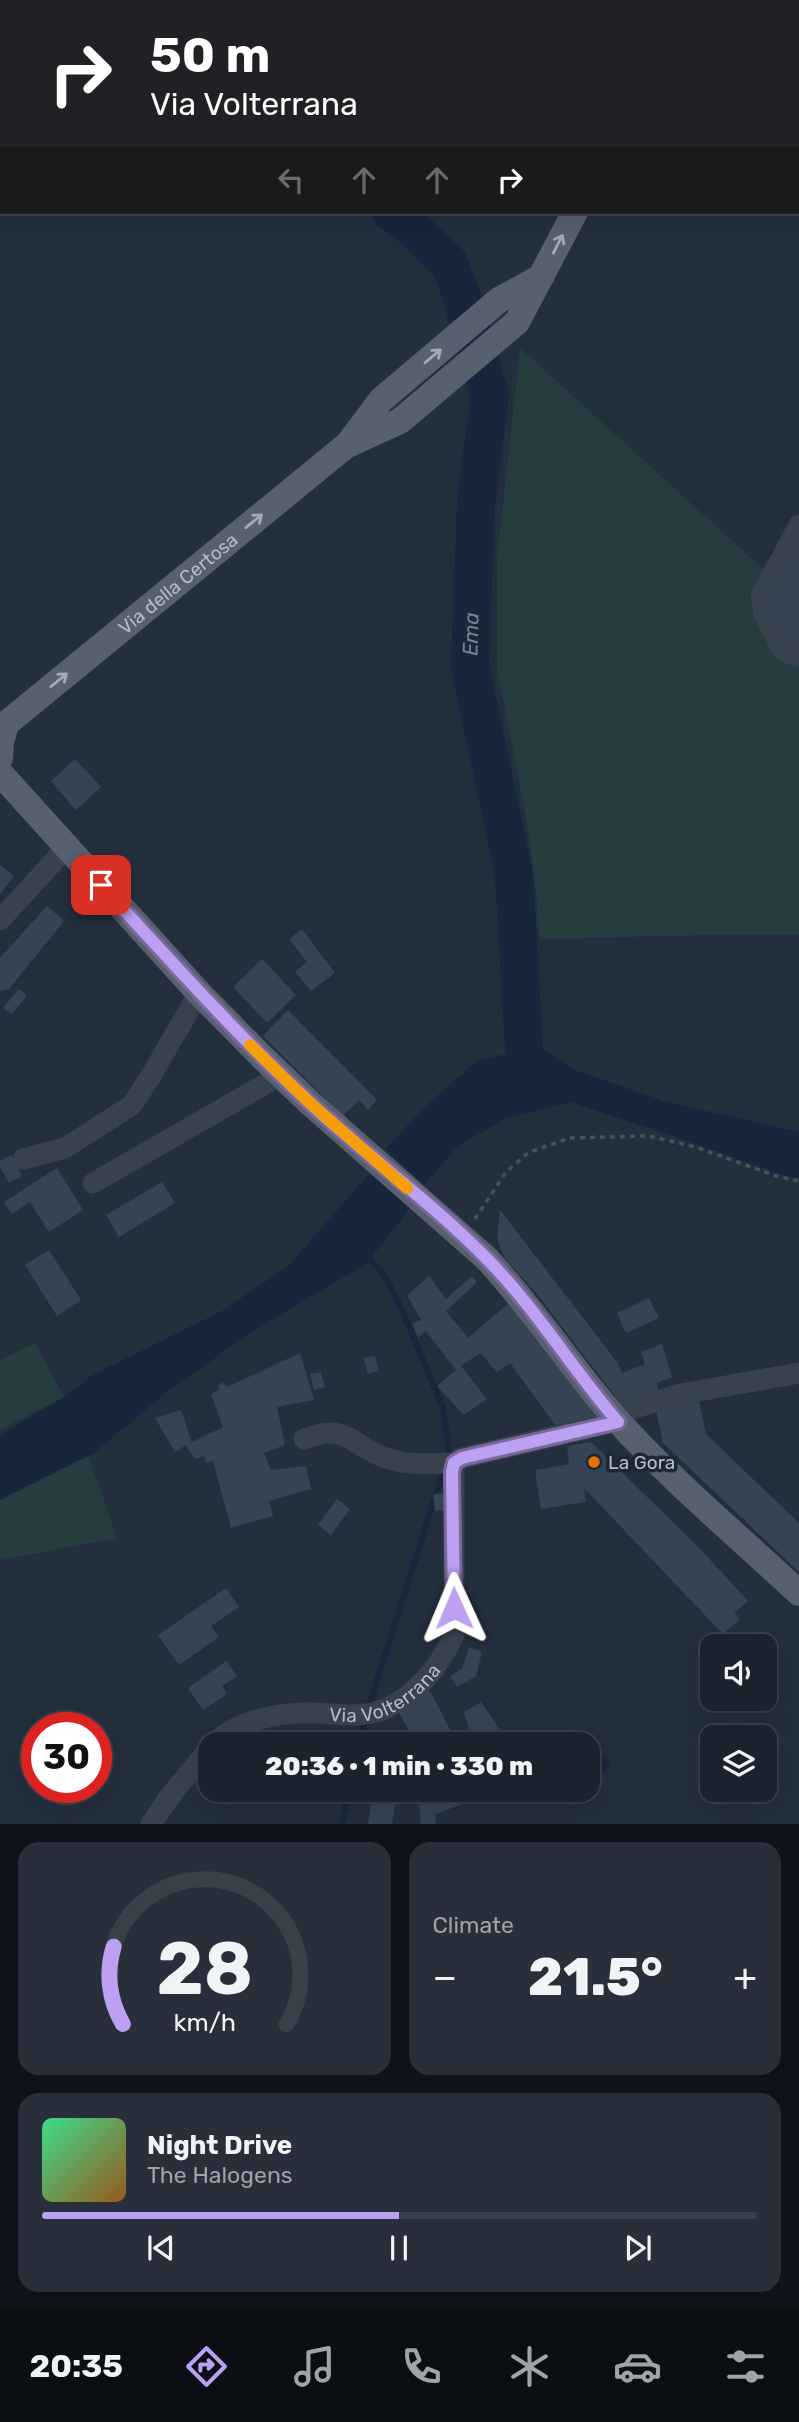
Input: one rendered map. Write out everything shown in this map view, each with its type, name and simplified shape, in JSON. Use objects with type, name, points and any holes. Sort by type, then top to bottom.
[{"type":"main road","name":"Via della Certosa","points":[[348,444],[400,421],[517,322],[574,214]]},
{"type":"main road","name":"Via della Certosa","points":[[2,737],[348,444],[381,400],[499,300],[541,277]]},
{"type":"main road","points":[[2,737],[1,768],[67,847],[199,993],[356,1144],[464,1226],[615,1418],[645,1450],[799,1593]]},
{"type":"street","points":[[799,525],[761,596],[764,614],[783,651],[799,657]]},
{"type":"street","points":[[0,920],[67,847]]},
{"type":"street","points":[[23,1159],[65,1148],[131,1105],[199,993]]},
{"type":"street","points":[[93,1182],[281,1074]]},
{"type":"street","points":[[304,1439],[323,1432],[340,1433],[386,1458],[411,1464],[454,1463],[462,1458],[615,1418],[676,1395],[799,1373]]},
{"type":"street","name":"Via Volterrana","points":[[228,1732],[281,1715],[311,1712],[355,1715],[377,1712],[400,1700],[426,1679],[445,1656],[454,1635],[454,1463]]},
{"type":"street","name":"Via Volterrana","points":[[151,1824],[198,1763]]},
{"type":"path","points":[[464,1226],[506,1172],[528,1153],[569,1138],[649,1136],[696,1147],[799,1181]]},
{"type":"green space","points":[[520,348],[763,569],[757,609],[799,661],[799,935],[539,939],[527,822],[497,668],[497,561]]},
{"type":"green space","points":[[35,1343],[64,1397],[0,1430],[0,1360]]},
{"type":"green space","points":[[88,1455],[117,1538],[0,1560],[0,1499]]},
{"type":"water","points":[[537,1046],[577,1071],[664,1101],[799,1132],[799,1178],[786,1176],[570,1102],[506,1118],[457,1147],[424,1185],[385,1149],[428,1104],[477,1061]]},
{"type":"water","points":[[370,1173],[410,1208],[367,1263],[250,1333],[166,1393],[94,1453],[0,1500],[0,1435],[64,1397],[94,1374],[222,1311],[287,1267]]},
{"type":"water","points":[[600,1753],[610,1766],[600,1773]]},
{"type":"building","points":[[799,536],[799,656],[784,650],[765,600]]},
{"type":"building","points":[[75,759],[101,787],[76,810],[51,781]]},
{"type":"building","points":[[0,865],[14,876],[0,894]]},
{"type":"building","points":[[47,906],[64,921],[9,989],[0,991],[0,958]]},
{"type":"building","points":[[302,929],[335,973],[311,991],[295,972],[307,962],[289,939]]},
{"type":"building","points":[[262,959],[296,995],[267,1023],[233,987]]},
{"type":"building","points":[[19,989],[27,996],[12,1014],[3,1008]]},
{"type":"building","points":[[288,1010],[377,1100],[368,1110],[359,1100],[343,1116],[263,1036]]},
{"type":"building","points":[[11,1155],[22,1176],[9,1183],[0,1167],[0,1161]]},
{"type":"building","points":[[57,1168],[83,1210],[49,1232],[30,1202],[12,1214],[4,1202]]},
{"type":"building","points":[[162,1182],[175,1203],[119,1237],[106,1215]]},
{"type":"building","points":[[500,1210],[617,1362],[622,1373],[645,1364],[641,1352],[662,1344],[672,1377],[657,1383],[660,1396],[624,1408],[537,1294],[504,1257],[497,1239]]},
{"type":"building","points":[[49,1250],[81,1300],[57,1316],[25,1265]]},
{"type":"building","points":[[429,1276],[446,1299],[472,1276],[477,1282],[446,1311],[468,1338],[509,1303],[599,1419],[558,1429],[510,1363],[497,1372],[480,1353],[461,1366],[487,1399],[464,1415],[437,1386],[456,1370],[426,1331],[418,1338],[412,1324],[421,1320],[407,1295]]},
{"type":"building","points":[[649,1298],[659,1318],[626,1333],[617,1313]]},
{"type":"building","points":[[300,1353],[314,1400],[277,1407],[285,1445],[264,1453],[271,1470],[306,1466],[311,1489],[269,1501],[273,1516],[231,1528],[213,1461],[206,1462],[204,1456],[195,1459],[186,1445],[175,1452],[155,1418],[181,1410],[192,1442],[223,1427],[211,1394],[219,1390],[218,1385],[224,1382],[227,1387]]},
{"type":"building","points":[[375,1356],[379,1371],[368,1374],[364,1358]]},
{"type":"building","points":[[321,1372],[325,1387],[314,1390],[310,1374]]},
{"type":"building","points":[[698,1396],[706,1434],[799,1523],[799,1572],[663,1443],[655,1405]]},
{"type":"building","points":[[591,1442],[698,1547],[748,1601],[734,1613],[740,1619],[723,1634],[584,1488],[586,1502],[541,1509],[535,1470],[569,1464],[567,1446]]},
{"type":"building","points":[[443,1493],[445,1510],[435,1511],[433,1494]]},
{"type":"building","points":[[337,1499],[350,1509],[331,1535],[318,1525]]},
{"type":"building","points":[[226,1588],[239,1607],[211,1626],[219,1637],[179,1665],[158,1635]]},
{"type":"building","points":[[469,1647],[482,1652],[476,1676],[457,1687],[450,1676],[462,1669]]},
{"type":"building","points":[[226,1661],[237,1676],[222,1686],[227,1694],[203,1710],[188,1688]]},
{"type":"building","points":[[429,1689],[451,1732],[410,1732],[396,1707]]},
{"type":"building","points":[[481,1702],[501,1732],[471,1732],[464,1712]]},
{"type":"building","points":[[371,1802],[395,1802],[392,1824],[368,1824]]},
{"type":"building","points":[[419,1802],[468,1802],[436,1814],[435,1824],[421,1824]]},
{"type":"waterway","name":"Ema","points":[[394,214],[449,263],[461,294],[490,396],[476,502],[470,666],[514,874],[526,1084]]},
{"type":"waterway","points":[[366,1255],[385,1276],[443,1408],[449,1453],[447,1459]]},
{"type":"waterway","points":[[368,1709],[444,1469]]},
{"type":"waterway","points":[[362,1732],[365,1719]]},
{"type":"waterway","points":[[342,1824],[347,1802]]},
{"type":"slow traffic","points":[[250,1045],[310,1103],[407,1188]]},
{"type":"place","name":"La Gora","points":[[594,1462]]},
{"type":"route","points":[[101,885],[199,993],[261,1056],[341,1131],[486,1258],[513,1286],[618,1422],[462,1458],[454,1463],[454,1608]]}]
